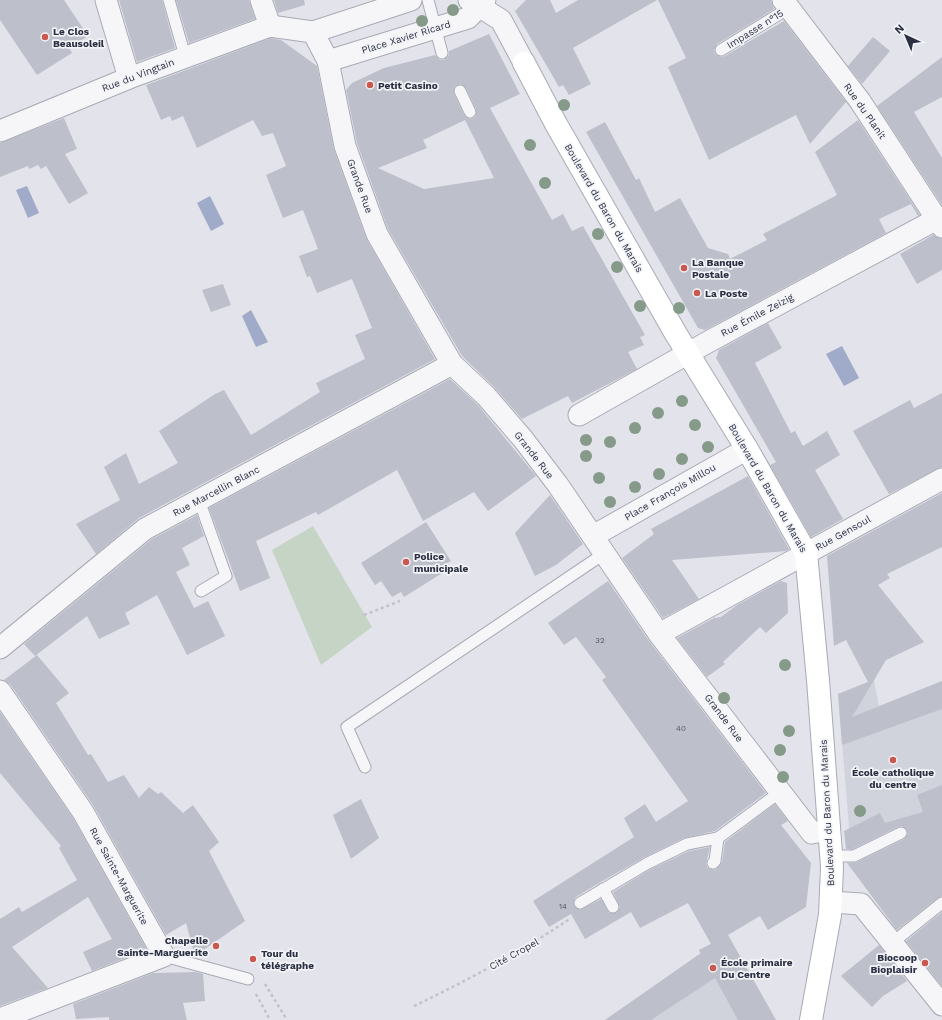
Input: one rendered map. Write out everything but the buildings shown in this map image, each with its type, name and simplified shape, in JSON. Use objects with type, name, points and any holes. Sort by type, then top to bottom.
[{"type":"main road","name":"Boulevard du Baron du Marais","points":[[524,64],[556,124],[687,354],[747,449],[806,553],[818,680],[831,856],[831,902],[811,1020]]},
{"type":"street","points":[[106,0],[128,78]]},
{"type":"street","points":[[261,0],[274,27],[313,32],[411,0]]},
{"type":"street","name":"Rue du Planit","points":[[786,4],[860,101],[940,223]]},
{"type":"street","name":"Place Xavier Ricard","points":[[328,61],[468,18],[482,5]]},
{"type":"street","name":"Boulevard du Baron du Marais","points":[[482,5],[505,26],[524,64]]},
{"type":"street","name":"Rue du Vingtain","points":[[0,131],[185,56],[274,27]]},
{"type":"street","name":"Grande Rue","points":[[313,32],[328,61],[345,146],[377,234],[452,364],[486,396],[523,438],[558,485],[659,634],[812,833],[829,830]]},
{"type":"street","name":"Rue Émile Zeizig","points":[[579,415],[687,354],[940,223]]},
{"type":"street","name":"Rue Marcellin Blanc","points":[[0,648],[145,529],[452,364]]},
{"type":"street","name":"Place François Millou","points":[[593,536],[747,449]]},
{"type":"street","name":"Rue Gensoul","points":[[659,634],[942,479]]},
{"type":"street","name":"Rue Sainte-Marguerite","points":[[0,691],[83,812],[164,956]]},
{"type":"street","points":[[831,902],[861,904],[942,1005]]},
{"type":"street","points":[[0,1019],[164,956]]},
{"type":"lane","points":[[169,0],[185,56]]},
{"type":"lane","points":[[428,0],[442,53]]},
{"type":"lane","name":"Impasse n°15","points":[[721,50],[786,4]]},
{"type":"lane","points":[[460,91],[470,112]]},
{"type":"lane","points":[[199,500],[226,576],[201,591]]},
{"type":"lane","points":[[365,767],[347,727],[605,553]]},
{"type":"lane","points":[[580,903],[648,863],[687,844],[718,838],[780,792]]},
{"type":"lane","points":[[831,856],[854,856],[901,833]]},
{"type":"lane","points":[[713,863],[715,861],[718,838]]},
{"type":"lane","points":[[604,889],[613,906]]},
{"type":"lane","points":[[892,943],[942,903]]},
{"type":"lane","points":[[164,956],[248,979]]},
{"type":"path","points":[[364,615],[400,601]]},
{"type":"path","name":"Cité Cropel","points":[[414,1006],[540,940],[577,914],[580,903]]},
{"type":"path","points":[[248,979],[270,1020]]},
{"type":"path","points":[[263,980],[287,1020]]},
{"type":"shaded area","name":"École catholique du centre","points":[[874,680],[879,706],[942,681],[942,832],[911,843],[903,824],[851,851],[838,694]]},
{"type":"shaded area","name":"École primaire Du Centre","points":[[728,935],[776,1020],[605,1020],[700,954],[699,950]]},
{"type":"green space","points":[[313,526],[372,627],[321,665],[272,550]]},
{"type":"water","points":[[27,186],[39,213],[28,218],[16,190]]},
{"type":"water","points":[[210,196],[224,224],[211,231],[197,203]]},
{"type":"water","points":[[251,310],[268,342],[256,347],[242,316]]},
{"type":"water","points":[[842,346],[859,378],[844,386],[826,354]]},
{"type":"place","name":"Le Clos Beausoleil","points":[[45,37]]},
{"type":"place","name":"Petit Casino","points":[[370,85]]},
{"type":"place","name":"La Banque Postale","points":[[684,268]]},
{"type":"place","name":"La Poste","points":[[697,293]]},
{"type":"place","name":"Police municipale","points":[[406,562]]},
{"type":"place","name":"École catholique du centre","points":[[893,760]]},
{"type":"place","name":"Chapelle Sainte-Marguerite","points":[[216,946]]},
{"type":"place","name":"Tour du télégraphe","points":[[253,959]]},
{"type":"place","name":"Biocoop Bioplaisir","points":[[925,963]]},
{"type":"place","name":"École primaire Du Centre","points":[[713,968]]}]
